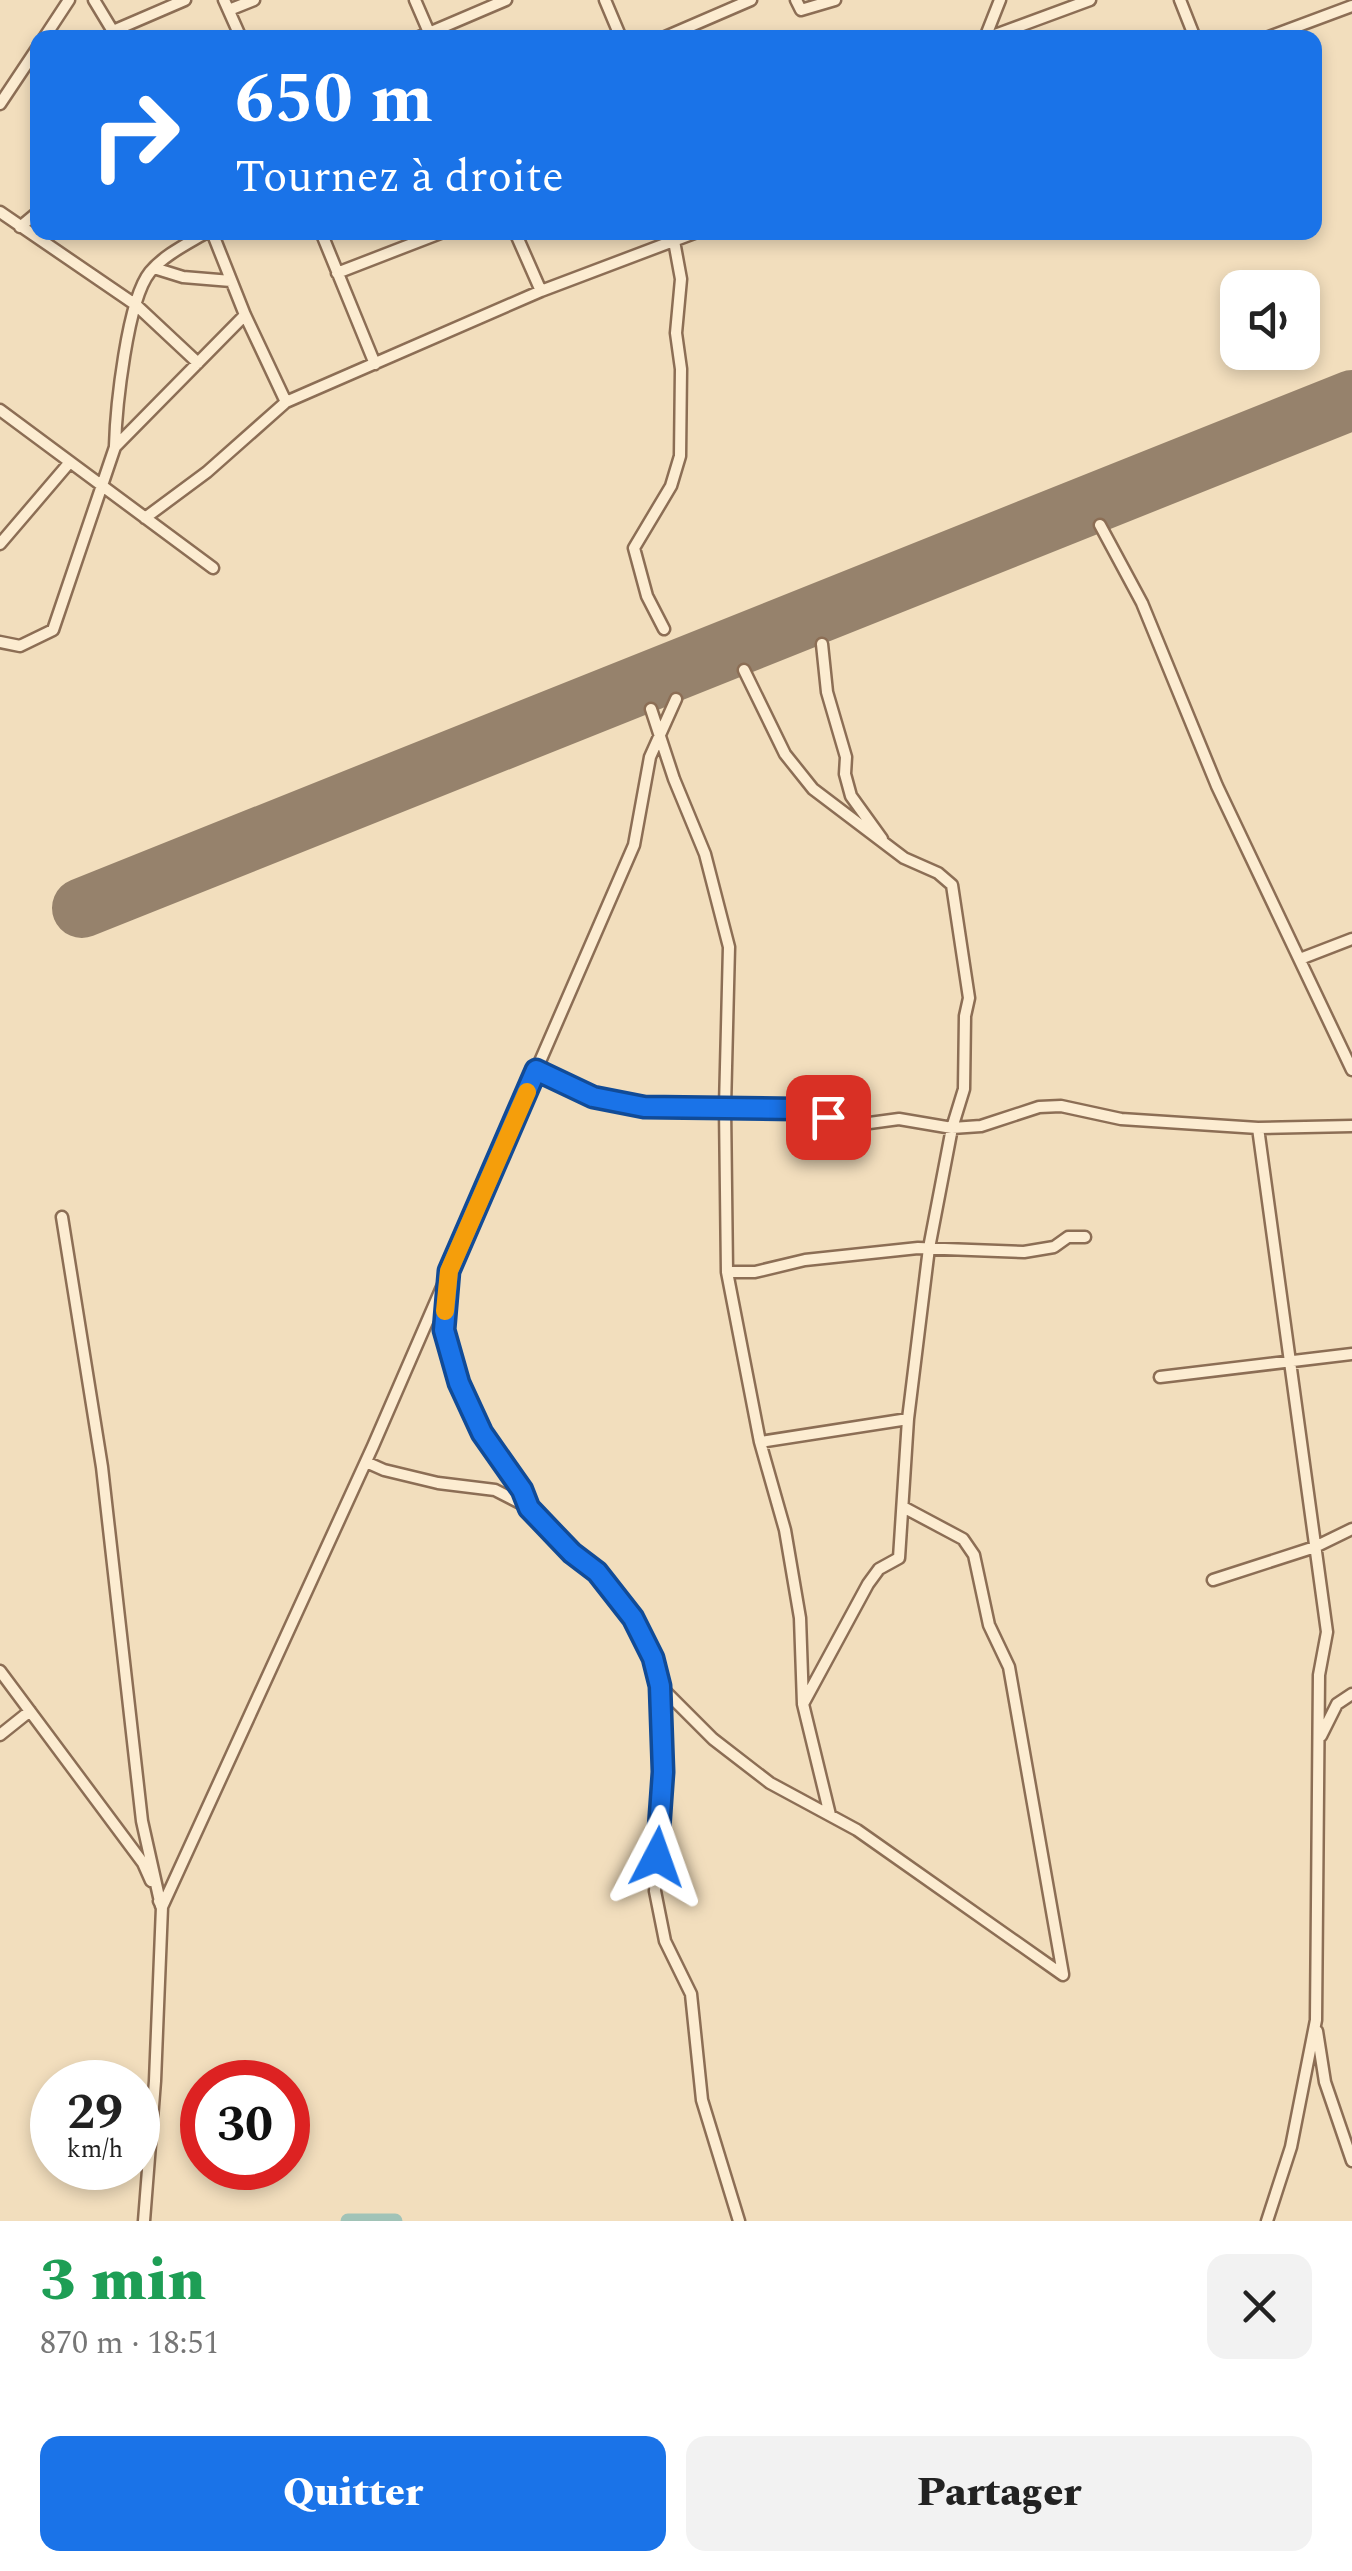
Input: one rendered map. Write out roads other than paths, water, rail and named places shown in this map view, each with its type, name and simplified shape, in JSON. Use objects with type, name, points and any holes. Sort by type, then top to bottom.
[{"type":"street","points":[[49,30],[69,0]]},
{"type":"street","points":[[94,0],[113,30]]},
{"type":"street","points":[[123,30],[184,0]]},
{"type":"street","points":[[238,30],[227,5],[254,0]]},
{"type":"street","points":[[415,0],[424,30]]},
{"type":"street","points":[[439,30],[506,0]]},
{"type":"street","points":[[605,0],[618,30]]},
{"type":"street","points":[[682,30],[751,0]]},
{"type":"street","points":[[796,0],[801,10],[835,0]]},
{"type":"street","points":[[989,30],[1000,0]]},
{"type":"street","points":[[1008,30],[1090,0]]},
{"type":"street","points":[[1180,0],[1192,30]]},
{"type":"street","points":[[1288,30],[1352,6]]},
{"type":"street","points":[[0,104],[30,59]]},
{"type":"street","points":[[0,212],[30,234]]},
{"type":"street","points":[[20,227],[30,219]]},
{"type":"street","points":[[39,240],[136,306],[198,363]]},
{"type":"street","points":[[0,642],[20,646],[53,630],[115,447],[119,390],[136,306],[148,274],[198,240]]},
{"type":"street","points":[[213,240],[286,402]]},
{"type":"street","points":[[324,240],[376,364]]},
{"type":"street","points":[[337,273],[422,240]]},
{"type":"street","points":[[518,240],[540,291]]},
{"type":"street","points":[[145,518],[208,472],[286,402],[540,291],[674,241],[682,280],[676,333],[681,369],[680,456],[671,486],[634,548],[647,596],[664,629]]},
{"type":"street","points":[[154,268],[183,277],[231,281]]},
{"type":"street","points":[[115,447],[245,315]]},
{"type":"street","points":[[0,410],[213,568]]},
{"type":"street","points":[[0,544],[70,462]]},
{"type":"street","points":[[1100,525],[1142,604],[1217,786],[1352,1070]]},
{"type":"street","points":[[822,644],[827,692],[846,757],[845,774],[852,796],[884,844]]},
{"type":"street","points":[[744,670],[785,754],[813,789],[884,844],[922,869],[948,879],[969,998],[965,1016],[964,1089],[952,1128],[929,1248],[908,1419],[899,1558],[879,1570],[868,1584],[803,1704]]},
{"type":"street","points":[[162,1907],[366,1462],[634,846],[644,783],[676,699]]},
{"type":"street","points":[[652,709],[674,779],[705,854],[729,946],[725,1107],[727,1272],[760,1442],[785,1530],[800,1618],[803,1704],[830,1815]]},
{"type":"street","points":[[1300,959],[1352,939]]},
{"type":"street","points":[[536,1070],[593,1097],[644,1107],[796,1109],[862,1124],[899,1120],[952,1128],[981,1126],[1039,1107],[1061,1106],[1121,1119],[1258,1128],[1352,1126]]},
{"type":"street","points":[[1258,1128],[1327,1632],[1319,1675],[1316,2020],[1325,2082],[1352,2161]]},
{"type":"street","points":[[62,1217],[102,1467],[142,1820],[162,1907],[155,2082],[144,2221]]},
{"type":"street","points":[[727,1272],[755,1272],[805,1260],[929,1248],[1024,1252],[1054,1247],[1068,1238],[1085,1237]]},
{"type":"street","points":[[449,1271],[444,1330],[459,1383],[482,1433],[522,1490],[529,1508]]},
{"type":"street","points":[[1160,1377],[1352,1354]]},
{"type":"street","points":[[760,1442],[908,1419]]},
{"type":"street","points":[[366,1462],[438,1483],[495,1490],[529,1508],[572,1553],[597,1572],[633,1618],[653,1658],[660,1686],[663,1772],[655,1891],[664,1941],[692,1994],[702,2100],[740,2221]]},
{"type":"street","points":[[660,1686],[713,1739],[770,1784],[872,1840],[1063,1976],[1009,1667],[990,1625],[974,1555],[962,1539],[902,1507]]},
{"type":"street","points":[[1213,1580],[1315,1547],[1352,1530]]},
{"type":"street","points":[[0,1671],[143,1863],[162,1907]]},
{"type":"street","points":[[1318,1742],[1337,1704],[1352,1694]]},
{"type":"street","points":[[0,1735],[30,1711]]},
{"type":"street","points":[[1266,2221],[1291,2147],[1316,2020]]},
{"type":"waterway","points":[[348,2221],[395,2221]]}]
